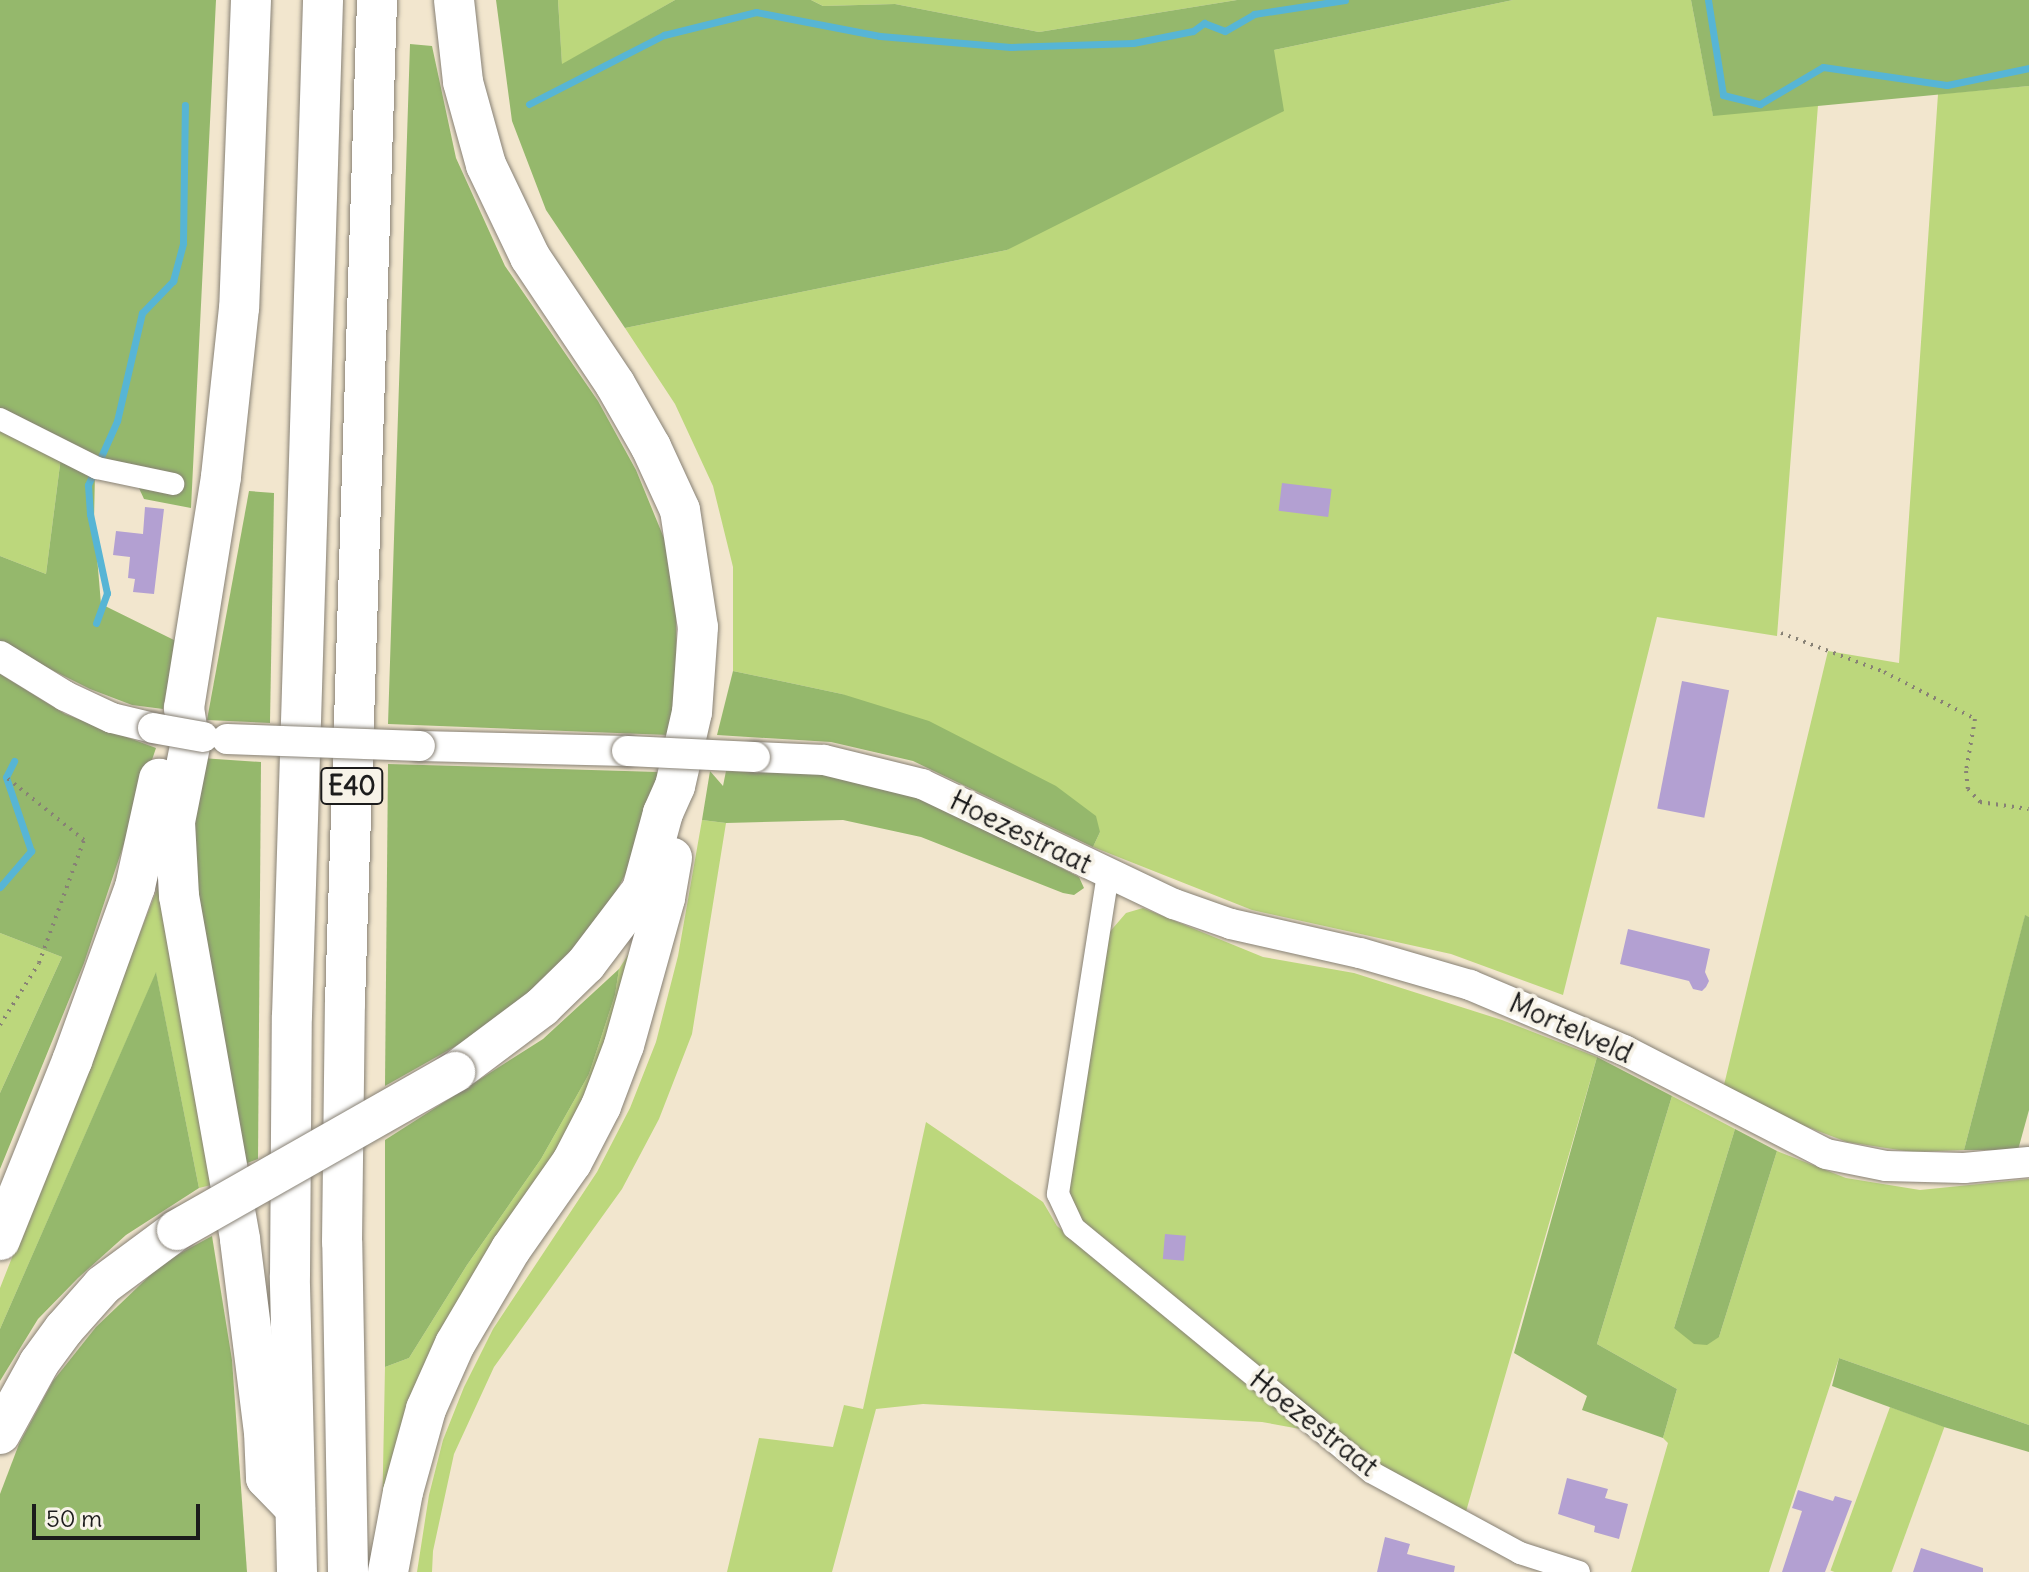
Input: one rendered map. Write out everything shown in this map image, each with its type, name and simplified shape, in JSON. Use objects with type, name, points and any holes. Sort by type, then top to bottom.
[{"type":"highway","points":[[251,0],[237,322],[190,746],[175,822],[179,896],[240,1240],[264,1432],[266,1478],[295,1508]]},
{"type":"highway","name":"E40","points":[[297,1572],[290,1276],[292,1016],[323,0]]},
{"type":"highway","name":"E40","points":[[348,1572],[342,1242],[345,1003],[377,0]]},
{"type":"highway","points":[[0,1434],[39,1363],[103,1285],[177,1230],[455,1072],[542,1007],[586,964],[642,890],[663,813],[675,786],[692,712],[698,627],[680,510],[651,447],[615,384],[530,257],[486,165],[463,82],[454,0]]},
{"type":"highway","points":[[0,1240],[72,1061],[135,887],[168,738],[192,728]]},
{"type":"highway","points":[[388,1572],[403,1492],[426,1409],[455,1344],[511,1249],[572,1162],[601,1106],[624,1045],[665,898],[679,817],[675,786]]},
{"type":"street","points":[[0,419],[97,468],[173,484]]},
{"type":"street","name":"Hoezestraat","points":[[0,656],[65,696],[112,718],[192,728],[420,746],[824,760],[922,784],[1108,874],[1058,1194],[1074,1228],[1371,1472],[1520,1553],[1579,1572]]},
{"type":"street","name":"Mortelveld","points":[[1108,874],[1174,904],[1231,924],[1360,953],[1496,995],[1624,1050],[1826,1154],[1886,1166],[1964,1168],[2029,1162]]},
{"type":"path","points":[[1781,633],[1884,672],[1975,719],[1966,771],[1968,789],[1980,802],[2029,809]]},
{"type":"path","points":[[0,1025],[39,963],[84,840],[6,777]]},
{"type":"green space","points":[[0,0],[216,0],[191,508],[144,499],[131,471],[0,411]]},
{"type":"green space","points":[[496,0],[558,0],[562,64],[675,0],[811,0],[823,6],[895,4],[1039,32],[1237,0],[1513,0],[1274,50],[1284,111],[1007,250],[625,328],[546,210],[512,121]]},
{"type":"green space","points":[[558,0],[675,0],[562,65]]},
{"type":"green space","points":[[811,0],[1237,0],[1039,32],[895,4],[823,6]]},
{"type":"green space","points":[[1513,0],[1691,0],[1713,115],[1818,105],[1777,636],[1657,617],[1563,995],[1451,954],[1252,910],[1093,847],[1100,832],[842,694],[733,671],[733,567],[713,486],[675,404],[625,328],[1007,250],[1274,50]]},
{"type":"green space","points":[[1691,0],[2029,0],[2029,86],[1713,116]]},
{"type":"green space","points":[[410,44],[432,46],[456,158],[505,266],[598,401],[636,470],[666,543],[676,615],[677,685],[668,735],[388,724]]},
{"type":"green space","points":[[2029,86],[2029,917],[2025,916],[1964,1150],[1912,1152],[1847,1142],[1781,1117],[1724,1085],[1828,651],[1899,663],[1938,94]]},
{"type":"green space","points":[[0,426],[61,457],[46,574],[0,556]]},
{"type":"green space","points":[[61,457],[95,473],[94,521],[101,604],[176,641],[163,709],[132,705],[90,689],[0,644],[0,556],[46,574]]},
{"type":"green space","points":[[249,491],[274,493],[270,723],[207,720]]},
{"type":"green space","points":[[733,671],[842,694],[929,721],[1056,786],[1096,816],[1100,832],[1093,847],[913,761],[831,742],[717,735]]},
{"type":"green space","points":[[0,674],[65,714],[156,748],[84,963],[0,1169],[0,1093],[62,957],[0,933]]},
{"type":"green space","points":[[201,758],[261,762],[258,1159],[239,1166],[189,828]]},
{"type":"green space","points":[[388,764],[658,772],[637,852],[616,892],[573,948],[527,996],[463,1042],[385,1086]]},
{"type":"green space","points":[[710,771],[723,786],[726,771],[823,774],[884,786],[938,805],[1079,877],[1084,888],[1074,895],[1063,893],[921,837],[843,820],[726,823],[702,820]]},
{"type":"green space","points":[[702,820],[726,823],[692,1034],[659,1119],[622,1189],[494,1367],[454,1454],[433,1551],[432,1572],[417,1572],[429,1495],[443,1440],[464,1387],[493,1329],[597,1172],[630,1108],[656,1042],[678,956]]},
{"type":"green space","points":[[160,882],[211,1185],[199,1188],[156,973],[0,1329],[0,1288]]},
{"type":"green space","points":[[1143,908],[1263,957],[1354,973],[1502,1020],[1597,1057],[1465,1515],[1388,1470],[1316,1420],[1083,1226],[1071,1198],[1069,1184],[1107,935],[1126,913]]},
{"type":"green space","points":[[2025,915],[2029,917],[2029,1110],[2018,1150],[1964,1150]]},
{"type":"green space","points":[[0,933],[62,957],[0,1093]]},
{"type":"green space","points":[[641,934],[612,1054],[382,1522],[385,1367],[409,1358],[467,1265],[541,1159],[589,1074],[615,995],[619,969]]},
{"type":"green space","points":[[619,969],[615,995],[589,1074],[541,1159],[467,1265],[409,1358],[385,1367],[385,1140],[543,1039]]},
{"type":"green space","points":[[156,972],[199,1188],[126,1235],[78,1278],[38,1319],[0,1381],[0,1329]]},
{"type":"green space","points":[[1597,1057],[1672,1096],[1597,1344],[1677,1389],[1663,1438],[1582,1410],[1587,1396],[1514,1353]]},
{"type":"green space","points":[[1672,1096],[1735,1129],[1674,1328],[1719,1337],[1777,1151],[1846,1178],[1920,1190],[2029,1179],[2029,1425],[1839,1358],[1769,1572],[1631,1572],[1668,1443],[1663,1438],[1677,1389],[1597,1344]]},
{"type":"green space","points":[[926,1122],[1043,1202],[1057,1226],[1300,1429],[1262,1422],[923,1404],[876,1409],[832,1572],[727,1572],[759,1438],[833,1447],[844,1405],[863,1409]]},
{"type":"green space","points":[[1735,1129],[1777,1151],[1719,1337],[1707,1345],[1694,1344],[1674,1328]]},
{"type":"green space","points":[[212,1236],[232,1360],[247,1572],[0,1572],[0,1494],[19,1444],[53,1381],[96,1327],[164,1262]]},
{"type":"green space","points":[[1839,1358],[2029,1425],[2029,1452],[1944,1427],[1832,1386]]},
{"type":"green space","points":[[1890,1407],[1945,1427],[1892,1572],[1830,1571]]},
{"type":"building","points":[[1282,483],[1332,489],[1328,517],[1279,511]]},
{"type":"building","points":[[145,507],[164,509],[154,594],[133,592],[135,579],[128,578],[130,557],[113,555],[116,531],[143,534]]},
{"type":"building","points":[[1682,681],[1729,690],[1704,818],[1657,809]]},
{"type":"building","points":[[1628,929],[1710,949],[1705,972],[1709,981],[1706,987],[1702,991],[1693,989],[1689,981],[1620,964]]},
{"type":"building","points":[[1165,1234],[1186,1236],[1184,1261],[1163,1259]]},
{"type":"building","points":[[1567,1478],[1608,1489],[1605,1498],[1628,1504],[1619,1539],[1594,1532],[1595,1526],[1558,1514]]},
{"type":"building","points":[[1798,1490],[1833,1501],[1835,1496],[1852,1501],[1825,1572],[1782,1572],[1802,1511],[1792,1508]]},
{"type":"building","points":[[1385,1537],[1410,1544],[1407,1554],[1455,1566],[1454,1572],[1377,1572]]},
{"type":"building","points":[[1921,1548],[1983,1568],[1983,1572],[1913,1572]]},
{"type":"waterway","points":[[529,104],[664,35],[756,12],[880,36],[1011,47],[1133,43],[1193,31],[1204,23],[1225,31],[1254,14],[1345,0]]},
{"type":"waterway","points":[[1708,0],[1723,95],[1760,104],[1823,67],[1947,85],[2029,68]]},
{"type":"waterway","points":[[100,459],[117,421],[142,313],[173,281],[183,243],[185,105]]},
{"type":"waterway","points":[[92,476],[88,485],[90,514],[107,593],[96,623]]},
{"type":"waterway","points":[[0,887],[31,851],[6,777],[14,761]]}]
